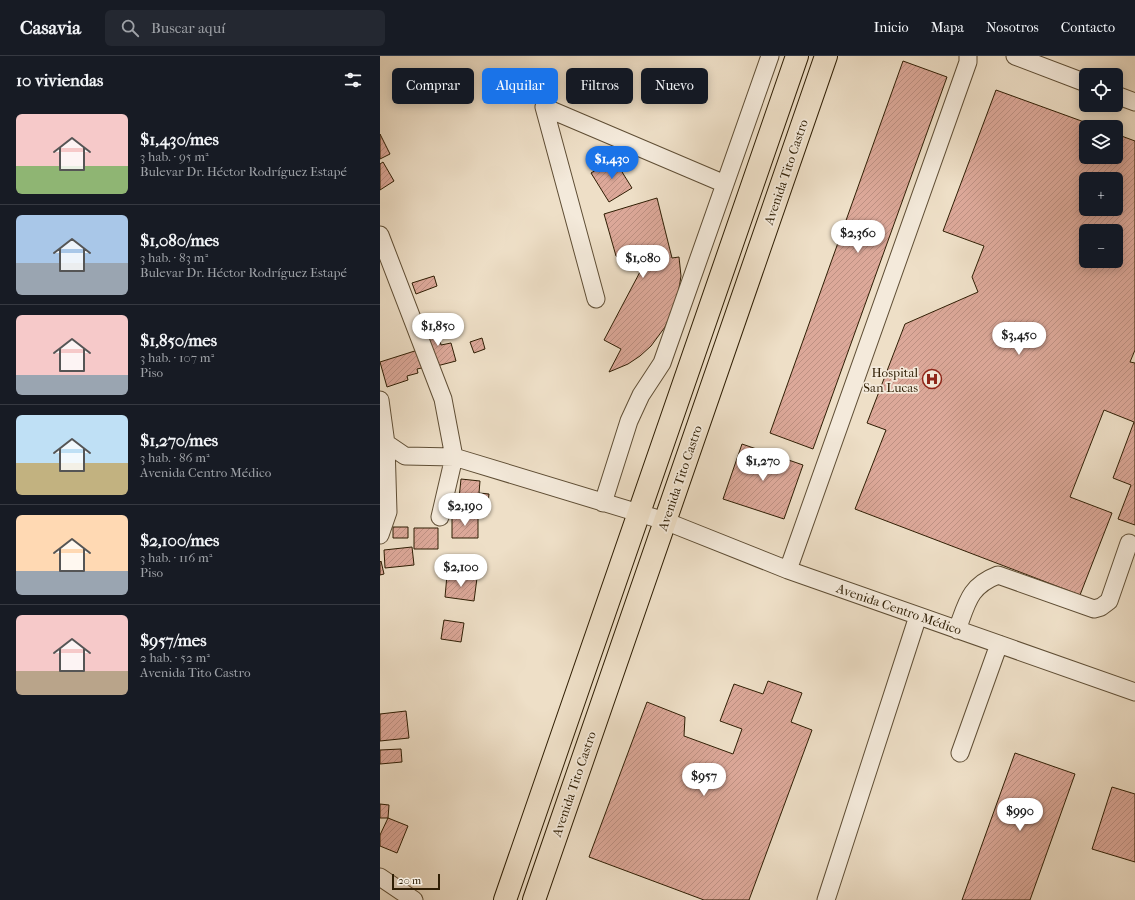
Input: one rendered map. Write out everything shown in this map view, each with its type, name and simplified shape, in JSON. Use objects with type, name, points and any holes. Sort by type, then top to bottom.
[{"type":"main road","name":"Avenida Tito Castro","points":[[505,900],[797,56]]},
{"type":"main road","name":"Avenida Tito Castro","points":[[534,900],[826,56]]},
{"type":"street","points":[[603,503],[629,421],[641,395],[662,363],[770,56]]},
{"type":"street","points":[[788,570],[965,70],[968,56]]},
{"type":"street","points":[[1015,56],[1079,80]]},
{"type":"street","points":[[1123,98],[1135,102]]},
{"type":"street","points":[[596,299],[544,106],[725,184]]},
{"type":"street","points":[[380,235],[443,399],[454,457],[440,517]]},
{"type":"street","points":[[380,400],[388,512],[380,535]]},
{"type":"street","name":"Avenida Centro Médico","points":[[383,442],[405,456],[454,457],[666,521],[788,570],[1135,692]]},
{"type":"street","points":[[957,630],[970,595],[978,585],[998,575],[1094,609],[1101,607],[1109,601],[1129,543]]},
{"type":"street","points":[[826,900],[918,616]]},
{"type":"street","points":[[960,753],[999,644]]},
{"type":"street","points":[[380,877],[414,900]]},
{"type":"building","points":[[903,61],[947,77],[813,449],[770,433]]},
{"type":"building","points":[[996,90],[1079,120],[1079,164],[1123,164],[1123,137],[1135,141],[1135,350],[1130,362],[1135,363],[1135,525],[1118,519],[1131,485],[1113,478],[1134,422],[1104,410],[1070,497],[1112,513],[1080,595],[855,509],[886,430],[867,423],[905,324],[978,292],[972,277],[984,246],[943,231]]},
{"type":"building","points":[[380,134],[390,154],[380,159]]},
{"type":"building","points":[[614,159],[632,188],[609,202],[591,173]]},
{"type":"building","points":[[383,162],[394,181],[380,190],[380,164]]},
{"type":"building","points":[[657,198],[672,258],[679,257],[681,276],[677,301],[665,327],[651,346],[628,364],[609,372],[621,349],[604,340],[641,270],[616,256],[604,214]]},
{"type":"building","points":[[434,276],[437,286],[416,294],[412,283]]},
{"type":"building","points":[[436,323],[441,345],[451,343],[456,361],[433,367],[423,327]]},
{"type":"building","points":[[482,338],[485,349],[474,353],[470,342]]},
{"type":"building","points":[[421,349],[426,367],[417,369],[418,373],[407,376],[408,380],[387,387],[380,362]]},
{"type":"building","points":[[742,444],[803,465],[784,519],[723,499]]},
{"type":"building","points":[[461,479],[480,481],[479,493],[489,494],[487,511],[458,508]]},
{"type":"building","points":[[452,516],[478,516],[478,538],[452,538]]},
{"type":"building","points":[[393,527],[408,527],[408,538],[393,538]]},
{"type":"building","points":[[414,528],[438,528],[438,549],[414,549]]},
{"type":"building","points":[[412,547],[414,565],[385,568],[384,550]]},
{"type":"building","points":[[381,561],[384,574],[380,575],[380,562]]},
{"type":"building","points":[[447,575],[477,578],[474,601],[445,597]]},
{"type":"building","points":[[444,620],[464,623],[461,642],[441,639]]},
{"type":"building","points":[[768,681],[802,693],[791,722],[812,730],[749,900],[704,900],[589,857],[647,702],[685,717],[684,736],[733,754],[742,729],[720,721],[734,684],[763,694]]},
{"type":"building","points":[[406,711],[409,738],[380,741],[380,714]]},
{"type":"building","points":[[401,749],[402,762],[380,764],[380,750]]},
{"type":"building","points":[[1015,753],[1075,774],[1030,900],[962,900]]},
{"type":"building","points":[[1112,787],[1135,794],[1135,862],[1092,849]]},
{"type":"building","points":[[380,804],[389,805],[388,818],[380,818]]},
{"type":"building","points":[[388,818],[408,826],[397,853],[380,846],[380,835]]},
{"type":"place","name":"Hospital San Lucas","points":[[932,379]]}]
